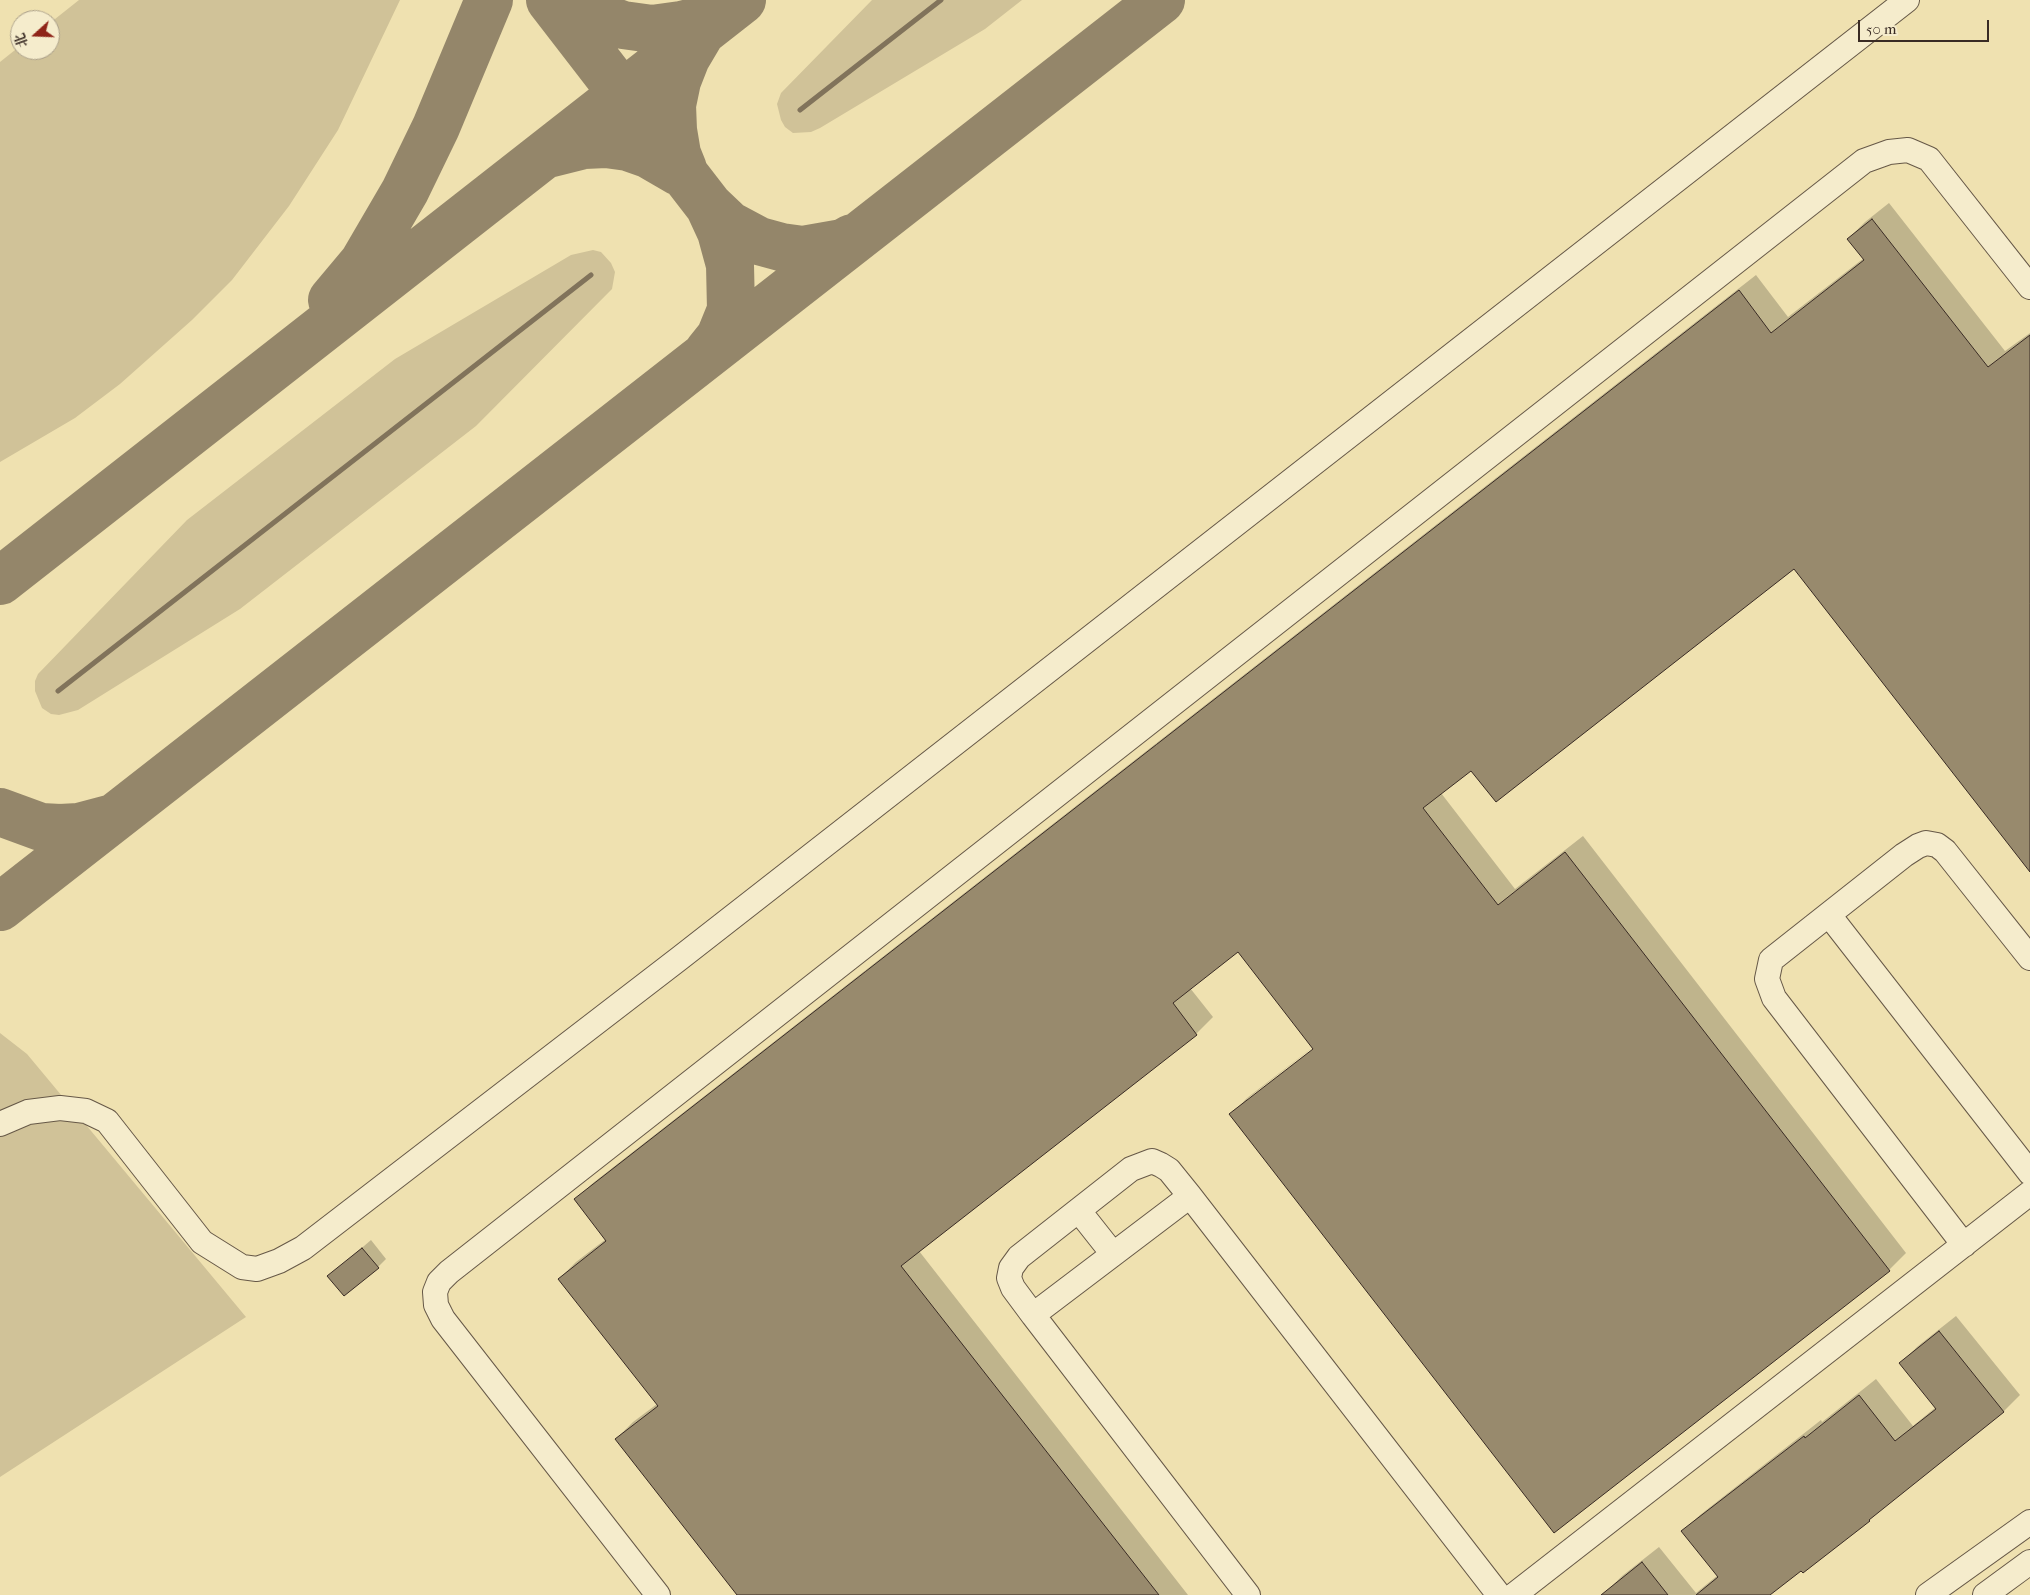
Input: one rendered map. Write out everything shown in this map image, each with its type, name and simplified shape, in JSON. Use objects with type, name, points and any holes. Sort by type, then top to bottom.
[{"type":"street","points":[[0,1124],[28,1112],[60,1108],[86,1111],[108,1121],[202,1242],[242,1266],[257,1269],[279,1261],[295,1252],[680,958],[1907,0]]},
{"type":"street","points":[[658,1595],[443,1319],[436,1305],[436,1292],[439,1282],[449,1272],[1864,161],[1889,152],[1908,150],[1929,160],[2030,287]]},
{"type":"street","points":[[1964,1245],[1774,998],[1767,980],[1771,960],[1918,846],[1926,843],[1937,845],[1945,851],[2030,958]]},
{"type":"street","points":[[1829,915],[2030,1173]]},
{"type":"street","points":[[1248,1595],[1012,1288],[1009,1278],[1011,1268],[1018,1257],[1131,1169],[1152,1161],[1169,1170],[1190,1196],[1499,1595]]},
{"type":"street","points":[[1514,1595],[2030,1193]]},
{"type":"street","points":[[1033,1315],[1190,1196]]},
{"type":"street","points":[[1079,1211],[1113,1254]]},
{"type":"street","points":[[1928,1595],[2030,1522]]},
{"type":"street","points":[[1985,1595],[2030,1562]]},
{"type":"shaded area","points":[[79,0],[400,0],[338,130],[289,206],[232,280],[192,320],[120,384],[75,418],[0,462],[0,62],[10,54],[10,60],[60,60],[60,15]]},
{"type":"shaded area","points":[[872,0],[1022,0],[985,29],[820,128],[811,132],[793,133],[785,127],[781,120],[777,104],[781,93]]},
{"type":"shaded area","points":[[593,250],[601,252],[611,263],[615,272],[612,289],[476,426],[240,609],[78,710],[59,715],[51,714],[42,708],[35,691],[35,681],[38,674],[187,520],[395,359],[571,255]]},
{"type":"shaded area","points":[[0,1033],[27,1054],[246,1317],[0,1477]]},
{"type":"building","points":[[1872,219],[1988,367],[2030,335],[2030,872],[1794,569],[1496,802],[1471,771],[1423,808],[1498,905],[1565,852],[1890,1271],[1554,1533],[1229,1114],[1313,1049],[1238,952],[1173,1003],[1197,1035],[901,1266],[1159,1595],[737,1595],[615,1439],[658,1406],[558,1279],[606,1241],[574,1199],[1739,290],[1771,333],[1864,260],[1847,239]]},
{"type":"building","points":[[362,1248],[379,1268],[344,1296],[327,1276]]},
{"type":"building","points":[[1939,1331],[2004,1412],[1870,1521],[1803,1573],[1801,1571],[1770,1595],[1696,1595],[1718,1577],[1681,1531],[1859,1395],[1895,1441],[1936,1409],[1899,1363]]},
{"type":"building","points":[[1642,1562],[1668,1595],[1601,1595]]},
{"type":"waterway","points":[[800,110],[941,0]]},
{"type":"waterway","points":[[58,691],[591,275]]},
{"type":"taxiway","points":[[332,300],[363,263],[405,191],[436,127],[489,0]]},
{"type":"taxiway","points":[[550,0],[709,206],[729,225],[759,241],[803,250],[843,243],[852,238]]},
{"type":"taxiway","points":[[577,0],[595,15],[623,25],[652,29],[715,17]]},
{"type":"taxiway","points":[[0,581],[742,0]]},
{"type":"taxiway","points":[[0,907],[1161,0]]},
{"type":"taxiway","points":[[683,169],[677,154],[673,130],[672,105],[677,81],[686,58],[699,36]]},
{"type":"taxiway","points":[[548,154],[584,145],[606,144],[628,147],[648,154],[679,172]]},
{"type":"taxiway","points":[[708,352],[720,337],[731,310],[730,265],[721,232],[709,206]]},
{"type":"taxiway","points":[[0,812],[41,827],[79,827],[113,818]]}]
